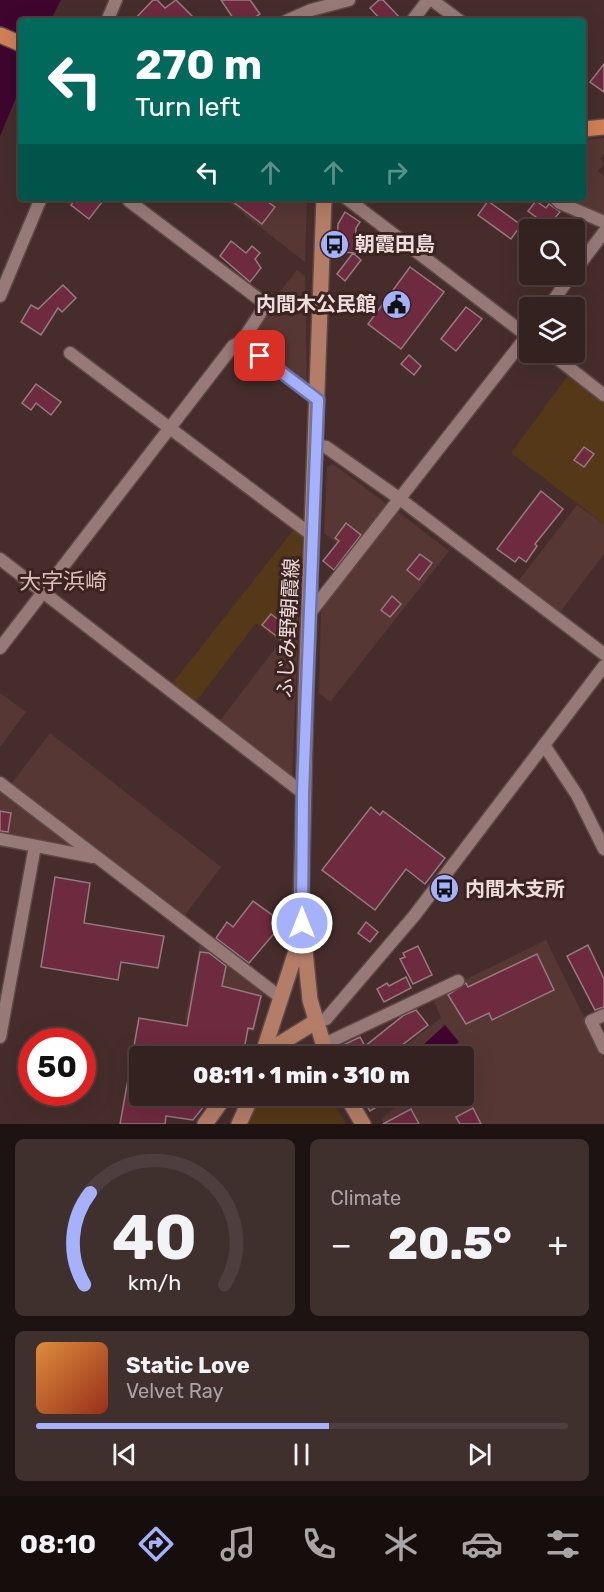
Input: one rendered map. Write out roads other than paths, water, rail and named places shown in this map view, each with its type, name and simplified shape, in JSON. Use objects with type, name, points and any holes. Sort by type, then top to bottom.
[{"type":"main road","points":[[0,34],[18,43]]},
{"type":"main road","points":[[586,129],[603,128]]},
{"type":"main road","name":"ふじみ野朝霞線","points":[[324,201],[303,793],[302,935],[306,978],[315,1022],[324,1046]]},
{"type":"main road","points":[[264,1046],[302,935]]},
{"type":"main road","points":[[276,1046],[315,1022]]},
{"type":"main road","points":[[205,1124],[218,1106]]},
{"type":"main road","points":[[239,1124],[247,1106]]},
{"type":"main road","points":[[352,1106],[363,1124]]},
{"type":"street","points":[[108,18],[116,0]]},
{"type":"street","points":[[293,18],[311,10],[349,0]]},
{"type":"street","points":[[415,18],[430,0],[456,18]]},
{"type":"street","points":[[0,296],[40,201]]},
{"type":"street","points":[[0,648],[232,346],[242,341],[266,306],[129,201]]},
{"type":"street","points":[[350,201],[519,328]]},
{"type":"street","points":[[558,201],[604,222]]},
{"type":"street","points":[[585,257],[604,232]]},
{"type":"street","points":[[242,341],[318,400]]},
{"type":"street","points":[[310,613],[519,348]]},
{"type":"street","points":[[70,353],[313,536]]},
{"type":"street","points":[[563,363],[604,395]]},
{"type":"street","points":[[316,445],[326,447],[400,499],[604,654]]},
{"type":"street","points":[[0,559],[303,793]]},
{"type":"street","points":[[315,1022],[326,1019],[414,916],[604,666]]},
{"type":"street","points":[[544,745],[577,795],[604,849]]},
{"type":"street","points":[[0,783],[280,997]]},
{"type":"street","points":[[0,839],[97,858]]},
{"type":"street","points":[[0,1037],[35,846]]},
{"type":"street","points":[[328,1046],[332,1041],[458,981]]},
{"type":"street","points":[[604,1015],[591,1021],[604,1048]]},
{"type":"place","name":"朝霞田島","points":[[334,244]]},
{"type":"place","name":"内間木公民館","points":[[397,304]]},
{"type":"place","name":"内間木支所","points":[[444,889]]},
{"type":"district","name":"大字浜崎","points":[[63,581]]}]
